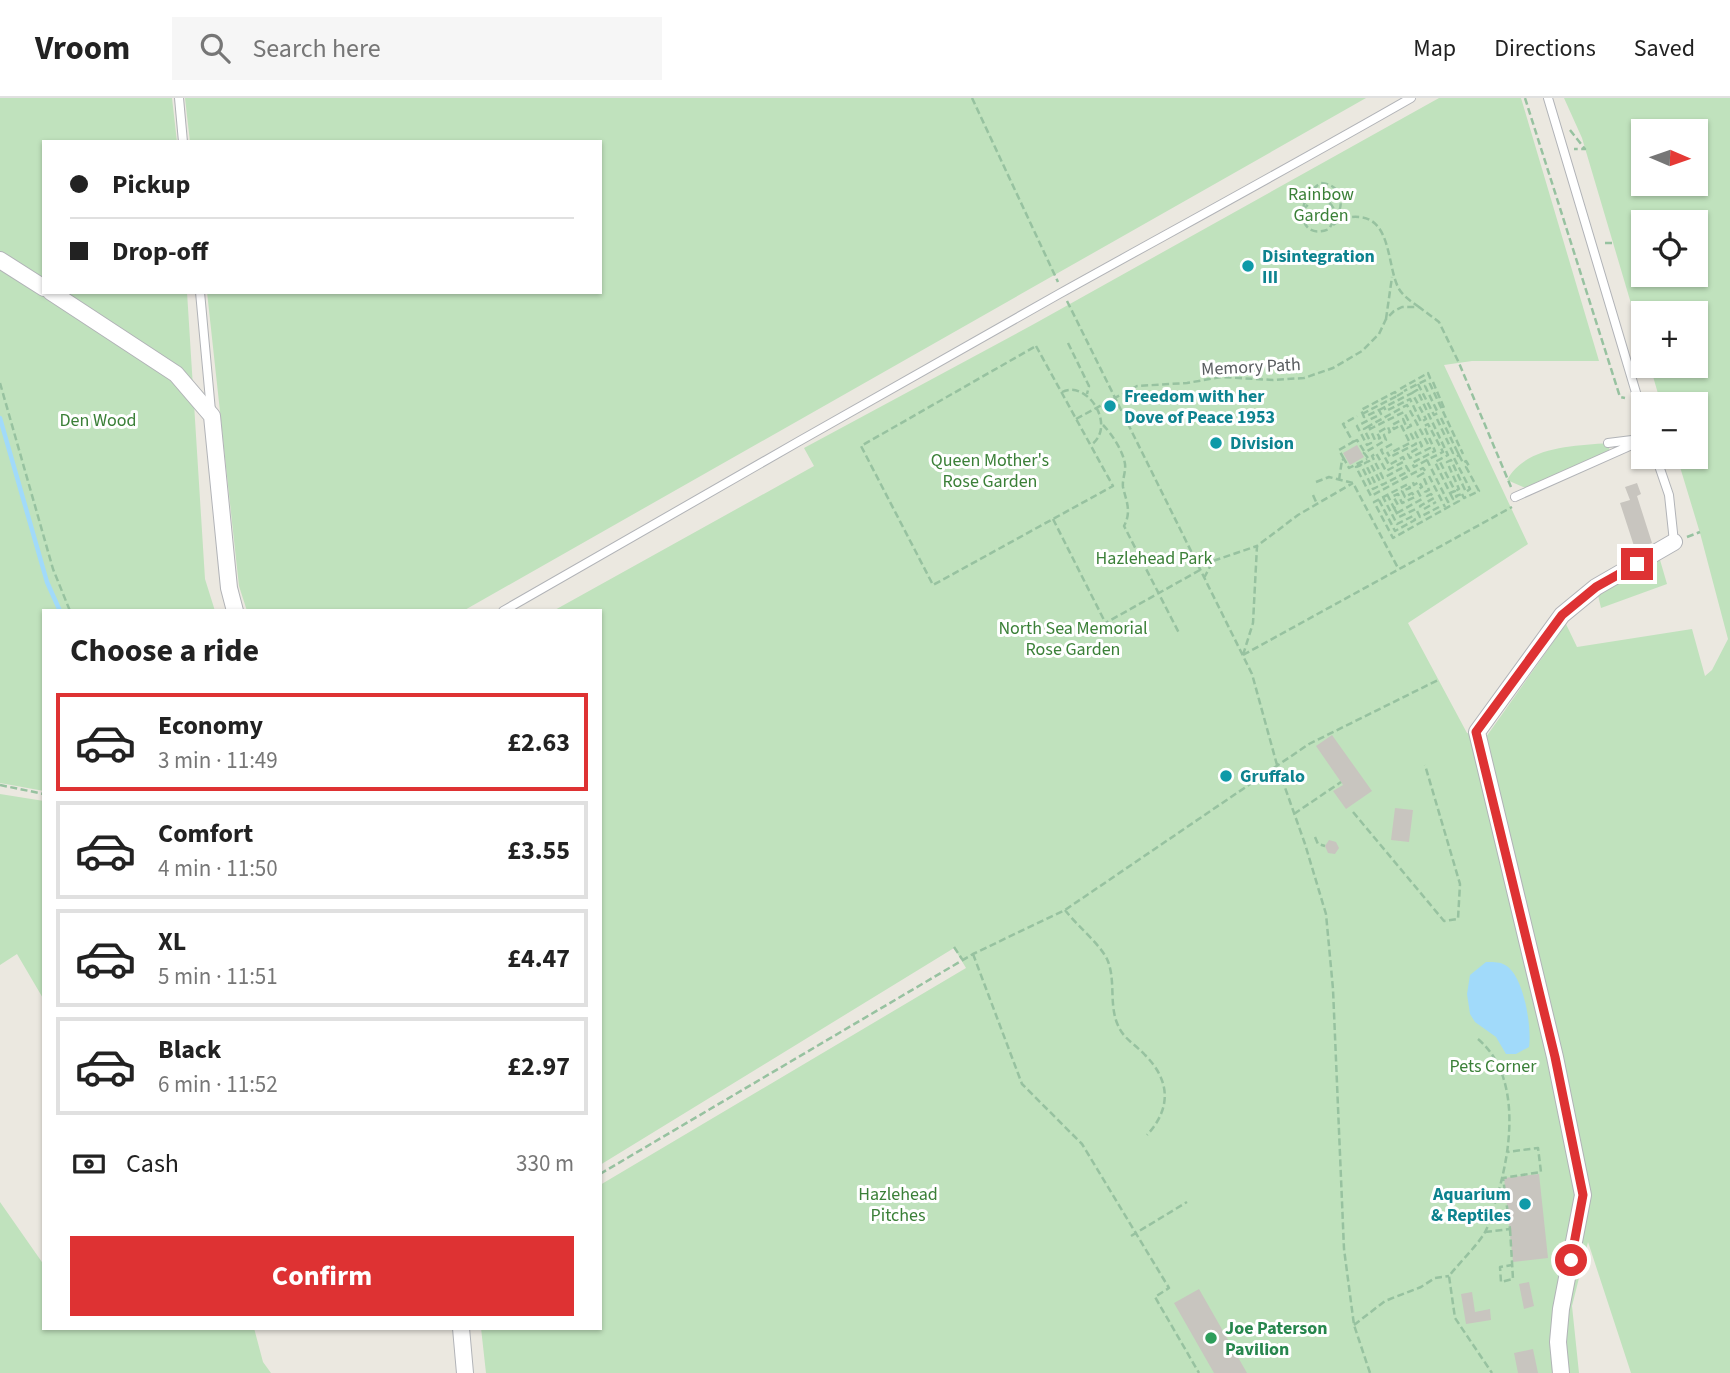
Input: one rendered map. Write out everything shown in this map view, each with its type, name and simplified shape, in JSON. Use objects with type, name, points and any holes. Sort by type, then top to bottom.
[{"type":"street","points":[[0,260],[42,287]]},
{"type":"street","points":[[54,294],[176,374],[212,416],[229,588],[234,609]]},
{"type":"street","points":[[1561,1373],[1558,1342],[1561,1309],[1583,1195],[1555,1057],[1476,732],[1562,615],[1596,587],[1674,542]]},
{"type":"street","points":[[461,1330],[465,1373]]},
{"type":"lane","points":[[178,98],[183,140]]},
{"type":"lane","points":[[507,609],[1063,292],[1261,185],[1410,98]]},
{"type":"lane","points":[[1548,98],[1637,392]]},
{"type":"lane","points":[[200,294],[212,416]]},
{"type":"lane","points":[[1608,443],[1631,440]]},
{"type":"lane","points":[[1515,497],[1631,444]]},
{"type":"lane","points":[[1660,469],[1670,495],[1674,542]]},
{"type":"path","points":[[972,98],[1063,292],[1252,674],[1277,765],[1325,914],[1332,989],[1344,1249],[1354,1325],[1370,1373]]},
{"type":"path","points":[[1525,98],[1620,397],[1631,398]]},
{"type":"path","points":[[1243,656],[1398,568],[1512,509],[1515,497],[1439,322],[1401,292],[1393,275],[1386,243],[1372,221],[1361,217],[1348,217],[1329,229],[1316,231],[1309,229],[1305,223],[1303,210],[1307,194],[1321,183],[1337,187],[1340,194],[1339,212],[1329,229]]},
{"type":"path","points":[[1551,198],[1557,197]]},
{"type":"path","points":[[1303,210],[1312,200],[1319,198],[1331,204],[1336,217]]},
{"type":"path","points":[[1386,319],[1393,275]]},
{"type":"path","points":[[1386,319],[1402,307],[1419,307]]},
{"type":"path","name":"Memory Path","points":[[1076,419],[1138,386],[1187,383],[1221,377],[1273,380],[1304,378],[1333,368],[1362,351],[1379,334],[1386,319]]},
{"type":"path","points":[[1068,343],[1089,386],[1087,396]]},
{"type":"path","points":[[1036,346],[1076,419],[1113,486],[933,585],[861,446],[1036,346]]},
{"type":"path","points":[[1404,391],[1430,378],[1428,373],[1400,389],[1402,393],[1397,396],[1395,392],[1361,410],[1364,417],[1417,390],[1448,455],[1435,462],[1453,499],[1448,502],[1427,460]]},
{"type":"path","points":[[1433,382],[1444,411]]},
{"type":"path","points":[[0,383],[52,569],[69,609]]},
{"type":"path","points":[[1418,384],[1434,415],[1438,413],[1425,386],[1430,384],[1444,411],[1463,463],[1466,461],[1469,466],[1466,467],[1479,491],[1464,498],[1451,460],[1447,462],[1459,489],[1450,493]]},
{"type":"path","points":[[1062,392],[1075,388],[1087,396],[1103,425],[1110,432],[1125,464],[1123,487],[1128,515],[1124,526],[1179,633]]},
{"type":"path","points":[[1384,407],[1386,411],[1410,399],[1421,422],[1426,419],[1412,393]]},
{"type":"path","points":[[1369,428],[1408,405],[1430,448],[1410,458],[1408,454],[1422,446],[1415,432],[1411,434],[1416,444],[1390,457],[1389,451],[1410,443],[1401,425],[1394,429],[1392,425],[1403,419],[1407,428],[1411,426],[1404,412],[1369,428],[1364,429],[1371,443],[1367,445],[1357,426],[1381,414],[1379,410]]},
{"type":"path","points":[[1353,442],[1343,424],[1357,416]]},
{"type":"path","points":[[1439,418],[1452,453],[1457,451],[1461,455]]},
{"type":"path","points":[[1428,424],[1443,453],[1427,460],[1414,467],[1412,463],[1435,451],[1424,426],[1428,424]]},
{"type":"path","points":[[1091,445],[1099,439],[1103,425]]},
{"type":"path","points":[[1364,453],[1387,440],[1384,435],[1390,432],[1388,427],[1377,433],[1380,438],[1375,440],[1369,428]]},
{"type":"path","points":[[1368,460],[1349,468],[1339,450],[1357,440],[1382,485],[1409,471],[1406,466],[1383,478],[1372,456],[1376,453],[1386,471],[1405,461],[1403,457],[1388,465],[1381,450],[1392,444]]},
{"type":"path","points":[[1394,508],[1398,505],[1393,496],[1398,494],[1402,503],[1415,497],[1412,493],[1405,497],[1402,491],[1409,488],[1408,484],[1374,502],[1393,538],[1459,501],[1457,496],[1470,489],[1454,458],[1461,455]]},
{"type":"path","points":[[1339,480],[1340,461],[1344,459]]},
{"type":"path","points":[[1368,460],[1365,463],[1377,487],[1373,489],[1361,465],[1356,467],[1371,496],[1423,468],[1426,472],[1417,477]]},
{"type":"path","points":[[1439,460],[1455,491]]},
{"type":"path","points":[[1422,474],[1429,490],[1425,492],[1427,496],[1431,494],[1434,498],[1420,506],[1425,515]]},
{"type":"path","points":[[1429,476],[1445,509]]},
{"type":"path","points":[[1317,482],[1329,477],[1353,483]]},
{"type":"path","points":[[1397,513],[1422,499],[1417,490],[1422,487],[1419,482],[1414,485],[1412,480]]},
{"type":"path","points":[[1193,557],[1213,561],[1257,546],[1298,514],[1353,483]]},
{"type":"path","points":[[1353,483],[1398,568]]},
{"type":"path","points":[[1313,495],[1317,504]]},
{"type":"path","points":[[1378,499],[1395,531],[1415,520],[1413,516],[1397,524],[1385,496]]},
{"type":"path","points":[[1385,496],[1399,517],[1416,509],[1420,517],[1439,507]]},
{"type":"path","points":[[1423,510],[1436,502]]},
{"type":"path","points":[[1053,519],[1106,623]]},
{"type":"path","points":[[1243,656],[1253,623],[1257,546]]},
{"type":"path","points":[[1204,578],[1213,561]]},
{"type":"path","points":[[1084,635],[1200,570]]},
{"type":"path","points":[[602,1173],[962,960],[1065,910],[1320,738],[1438,680]]},
{"type":"path","points":[[1353,811],[1444,921],[1458,919],[1460,884],[1425,765]]},
{"type":"path","points":[[1294,814],[1341,782]]},
{"type":"path","points":[[0,785],[42,794]]},
{"type":"path","points":[[1315,837],[1318,844],[1325,846]]},
{"type":"path","points":[[1065,910],[1107,958],[1116,1021],[1125,1039],[1144,1053],[1152,1063],[1165,1091],[1166,1105],[1161,1117],[1147,1135]]},
{"type":"path","points":[[954,947],[962,960]]},
{"type":"path","points":[[973,954],[1022,1084],[1082,1144],[1133,1235],[1169,1288],[1154,1297],[1199,1373]]},
{"type":"path","points":[[1354,1325],[1385,1301],[1435,1278],[1449,1276],[1485,1233],[1503,1178],[1508,1118],[1503,1077],[1487,1046],[1478,1039]]},
{"type":"path","points":[[1503,1178],[1541,1172],[1538,1148],[1507,1152]]},
{"type":"path","points":[[1503,1178],[1510,1230],[1513,1265],[1513,1279],[1501,1282],[1500,1267],[1513,1265]]},
{"type":"path","points":[[1133,1235],[1187,1202]]},
{"type":"path","points":[[1485,1233],[1510,1230]]},
{"type":"path","points":[[1449,1276],[1455,1318],[1492,1373]]},
{"type":"green space","name":"Den Wood","points":[[0,98],[172,98],[177,140],[42,140],[42,294],[187,294],[205,579],[214,609],[42,609],[42,791],[0,783]]},
{"type":"green space","points":[[185,98],[1366,98],[467,609],[246,609],[239,586],[207,294],[602,294],[602,140],[190,140]]},
{"type":"green space","points":[[1439,98],[1521,98],[1599,361],[1472,361],[1444,365],[1528,544],[1408,623],[1467,733],[1486,737],[1566,624],[1577,647],[1692,629],[1705,676],[1712,670],[1728,639],[1681,469],[1708,469],[1708,392],[1658,392],[1653,378],[1708,378],[1708,301],[1631,301],[1631,303],[1582,138],[1564,98],[1730,98],[1730,1373],[1631,1373],[1588,1242],[1572,1306],[1579,1373],[486,1373],[481,1330],[602,1330],[602,1184],[966,968],[954,948],[602,1164],[602,609],[557,609],[814,466],[804,448],[1034,324]]},
{"type":"green space","points":[[1608,443],[1610,452],[1528,489],[1507,480],[1515,469],[1538,454],[1566,447]]},
{"type":"green space","points":[[1658,553],[1667,584],[1601,608],[1596,587]]},
{"type":"green space","points":[[0,794],[42,801],[42,997],[17,954],[0,965]]},
{"type":"green space","points":[[0,1202],[42,1262],[42,1330],[255,1330],[263,1362],[271,1373],[0,1373]]},
{"type":"water","points":[[1486,962],[1501,963],[1510,969],[1525,1001],[1529,1047],[1516,1054],[1506,1054],[1496,1037],[1475,1022],[1470,1014],[1467,994],[1470,975]]},
{"type":"building","points":[[1357,445],[1364,457],[1350,465],[1343,453]]},
{"type":"building","points":[[1637,483],[1641,494],[1637,496],[1652,543],[1635,549],[1620,503],[1630,500],[1625,487]]},
{"type":"building","points":[[1332,735],[1372,791],[1346,809],[1333,791],[1343,785],[1316,746]]},
{"type":"building","points":[[1395,808],[1413,810],[1409,842],[1391,840]]},
{"type":"building","points":[[1329,840],[1336,842],[1339,848],[1335,854],[1328,853],[1325,846]]},
{"type":"building","name":"Aquarium & Reptiles","points":[[1539,1174],[1548,1258],[1513,1262],[1504,1178]]},
{"type":"building","points":[[1529,1282],[1534,1306],[1524,1309],[1519,1284]]},
{"type":"building","name":"Joe Paterson Pavilion","points":[[1199,1289],[1247,1373],[1214,1373],[1174,1303]]},
{"type":"building","points":[[1472,1292],[1475,1312],[1490,1309],[1491,1320],[1466,1324],[1461,1294]]},
{"type":"building","points":[[1533,1349],[1538,1373],[1518,1373],[1514,1353]]},
{"type":"waterway","points":[[0,418],[47,582],[59,609]]},
{"type":"place","name":"Disintegration III","points":[[1248,266]]},
{"type":"place","name":"Freedom with her Dove of Peace 1953","points":[[1110,406]]},
{"type":"place","name":"Division","points":[[1216,443]]},
{"type":"place","name":"Gruffalo","points":[[1226,776]]},
{"type":"place","name":"Aquarium & Reptiles","points":[[1525,1204]]},
{"type":"place","name":"Joe Paterson Pavilion","points":[[1211,1338]]},
{"type":"route","points":[[1571,1260],[1583,1195],[1555,1057],[1476,732],[1562,615],[1596,587],[1637,564]]},
{"type":"park label","name":"Rainbow Garden","points":[[1321,204]]},
{"type":"park label","name":"Queen Mother's Rose Garden","points":[[990,470]]},
{"type":"park label","name":"Hazlehead Park","points":[[1154,558]]},
{"type":"park label","name":"North Sea Memorial Rose Garden","points":[[1073,638]]},
{"type":"park label","name":"Pets Corner","points":[[1493,1066]]},
{"type":"park label","name":"Hazlehead Pitches","points":[[898,1204]]}]
